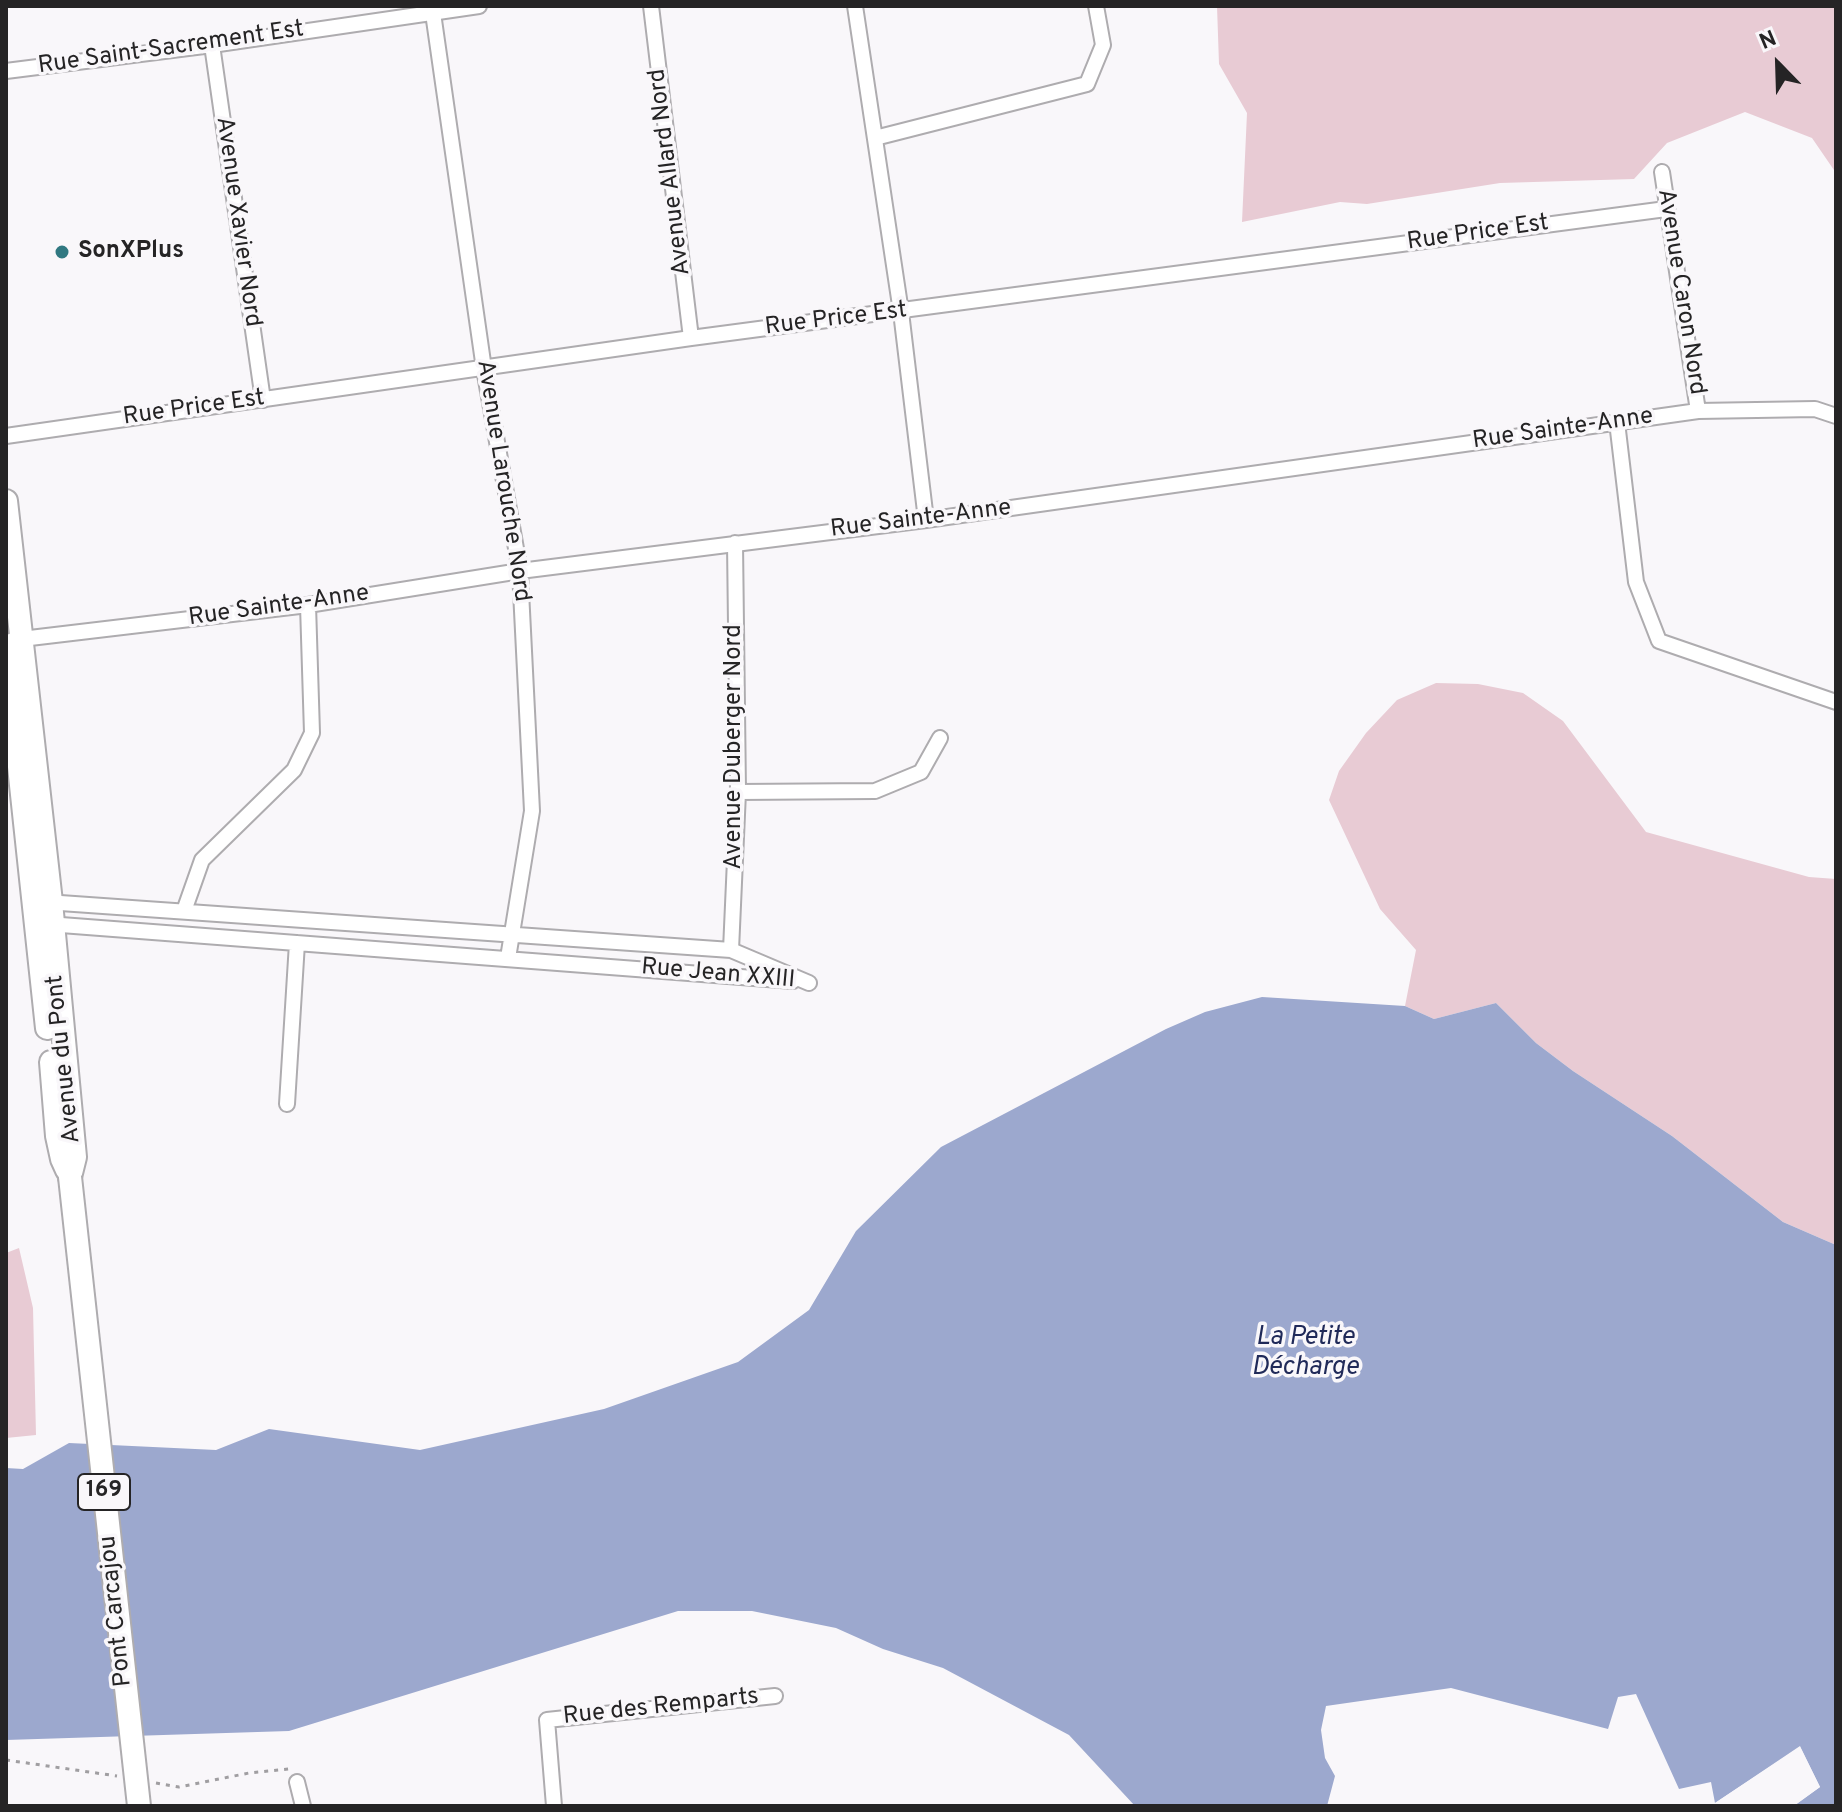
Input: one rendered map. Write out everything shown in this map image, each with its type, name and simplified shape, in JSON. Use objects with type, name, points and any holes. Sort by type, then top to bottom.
[{"type":"main road","name":"Avenue du Pont","points":[[6,501],[11,641],[43,913],[57,1136],[70,1177]]},
{"type":"main road","name":"Pont Carcajou","points":[[70,1177],[139,1806]]},
{"type":"street","name":"Rue Saint-Sacrement Est","points":[[6,71],[212,45],[432,9],[479,6]]},
{"type":"street","name":"Avenue Allard Nord","points":[[651,6],[691,338]]},
{"type":"street","points":[[855,6],[901,312],[926,520]]},
{"type":"street","points":[[875,138],[1087,84],[1103,45],[1096,6]]},
{"type":"street","name":"Avenue Larouche Nord","points":[[432,9],[484,369],[520,571],[532,811],[508,958]]},
{"type":"street","name":"Avenue Xavier Nord","points":[[212,45],[263,400]]},
{"type":"street","name":"Avenue Caron Nord","points":[[1662,172],[1698,411]]},
{"type":"street","name":"Rue Price Est","points":[[6,436],[691,338],[1666,209]]},
{"type":"street","name":"Rue Sainte-Anne","points":[[11,641],[308,605],[520,571],[926,520],[1698,411],[1815,409],[1836,416]]},
{"type":"street","points":[[1617,422],[1636,582],[1659,641],[1836,702]]},
{"type":"street","name":"Avenue Duberger Nord","points":[[731,950],[738,792],[735,543]]},
{"type":"street","points":[[184,911],[202,860],[294,770],[312,733],[308,605]]},
{"type":"street","points":[[738,792],[875,791],[921,772],[940,738]]},
{"type":"street","name":"Rue Jean XXIII","points":[[184,911],[731,950],[809,983],[297,943],[43,913],[184,911]]},
{"type":"street","points":[[287,1104],[297,943]]},
{"type":"street","name":"Rue des Remparts","points":[[554,1806],[547,1720],[775,1696]]},
{"type":"street","points":[[297,1782],[303,1806]]},
{"type":"shaded area","points":[[1217,6],[1836,6],[1836,173],[1812,138],[1745,112],[1667,143],[1634,179],[1500,183],[1367,204],[1340,202],[1242,222],[1247,113],[1219,64]]},
{"type":"shaded area","points":[[1436,683],[1478,684],[1523,693],[1563,721],[1646,832],[1809,877],[1836,879],[1836,1245],[1783,1222],[1672,1136],[1536,1043],[1496,1003],[1434,1019],[1405,1006],[1416,950],[1380,909],[1329,800],[1339,771],[1366,733],[1397,700]]},
{"type":"shaded area","points":[[19,1248],[33,1308],[36,1435],[6,1438],[6,1253]]},
{"type":"water","name":"La Petite Décharge","points":[[1262,997],[1405,1006],[1434,1019],[1496,1003],[1536,1043],[1672,1136],[1783,1222],[1836,1245],[1836,1806],[1793,1806],[1820,1787],[1800,1747],[1715,1803],[1711,1782],[1679,1789],[1636,1694],[1618,1697],[1608,1729],[1451,1688],[1326,1706],[1321,1730],[1325,1758],[1335,1776],[1327,1806],[1135,1806],[1069,1735],[943,1668],[883,1649],[836,1628],[752,1611],[678,1611],[289,1731],[6,1740],[6,1468],[23,1469],[69,1443],[216,1450],[269,1429],[420,1450],[604,1409],[738,1362],[809,1310],[856,1231],[941,1147],[1166,1029],[1205,1012]]},
{"type":"pier","points":[[1800,1746],[1820,1787],[1794,1806],[1789,1806],[1815,1786],[1798,1752],[1719,1805],[1715,1803]]},
{"type":"place","name":"SonXPlus","points":[[62,252]]}]
